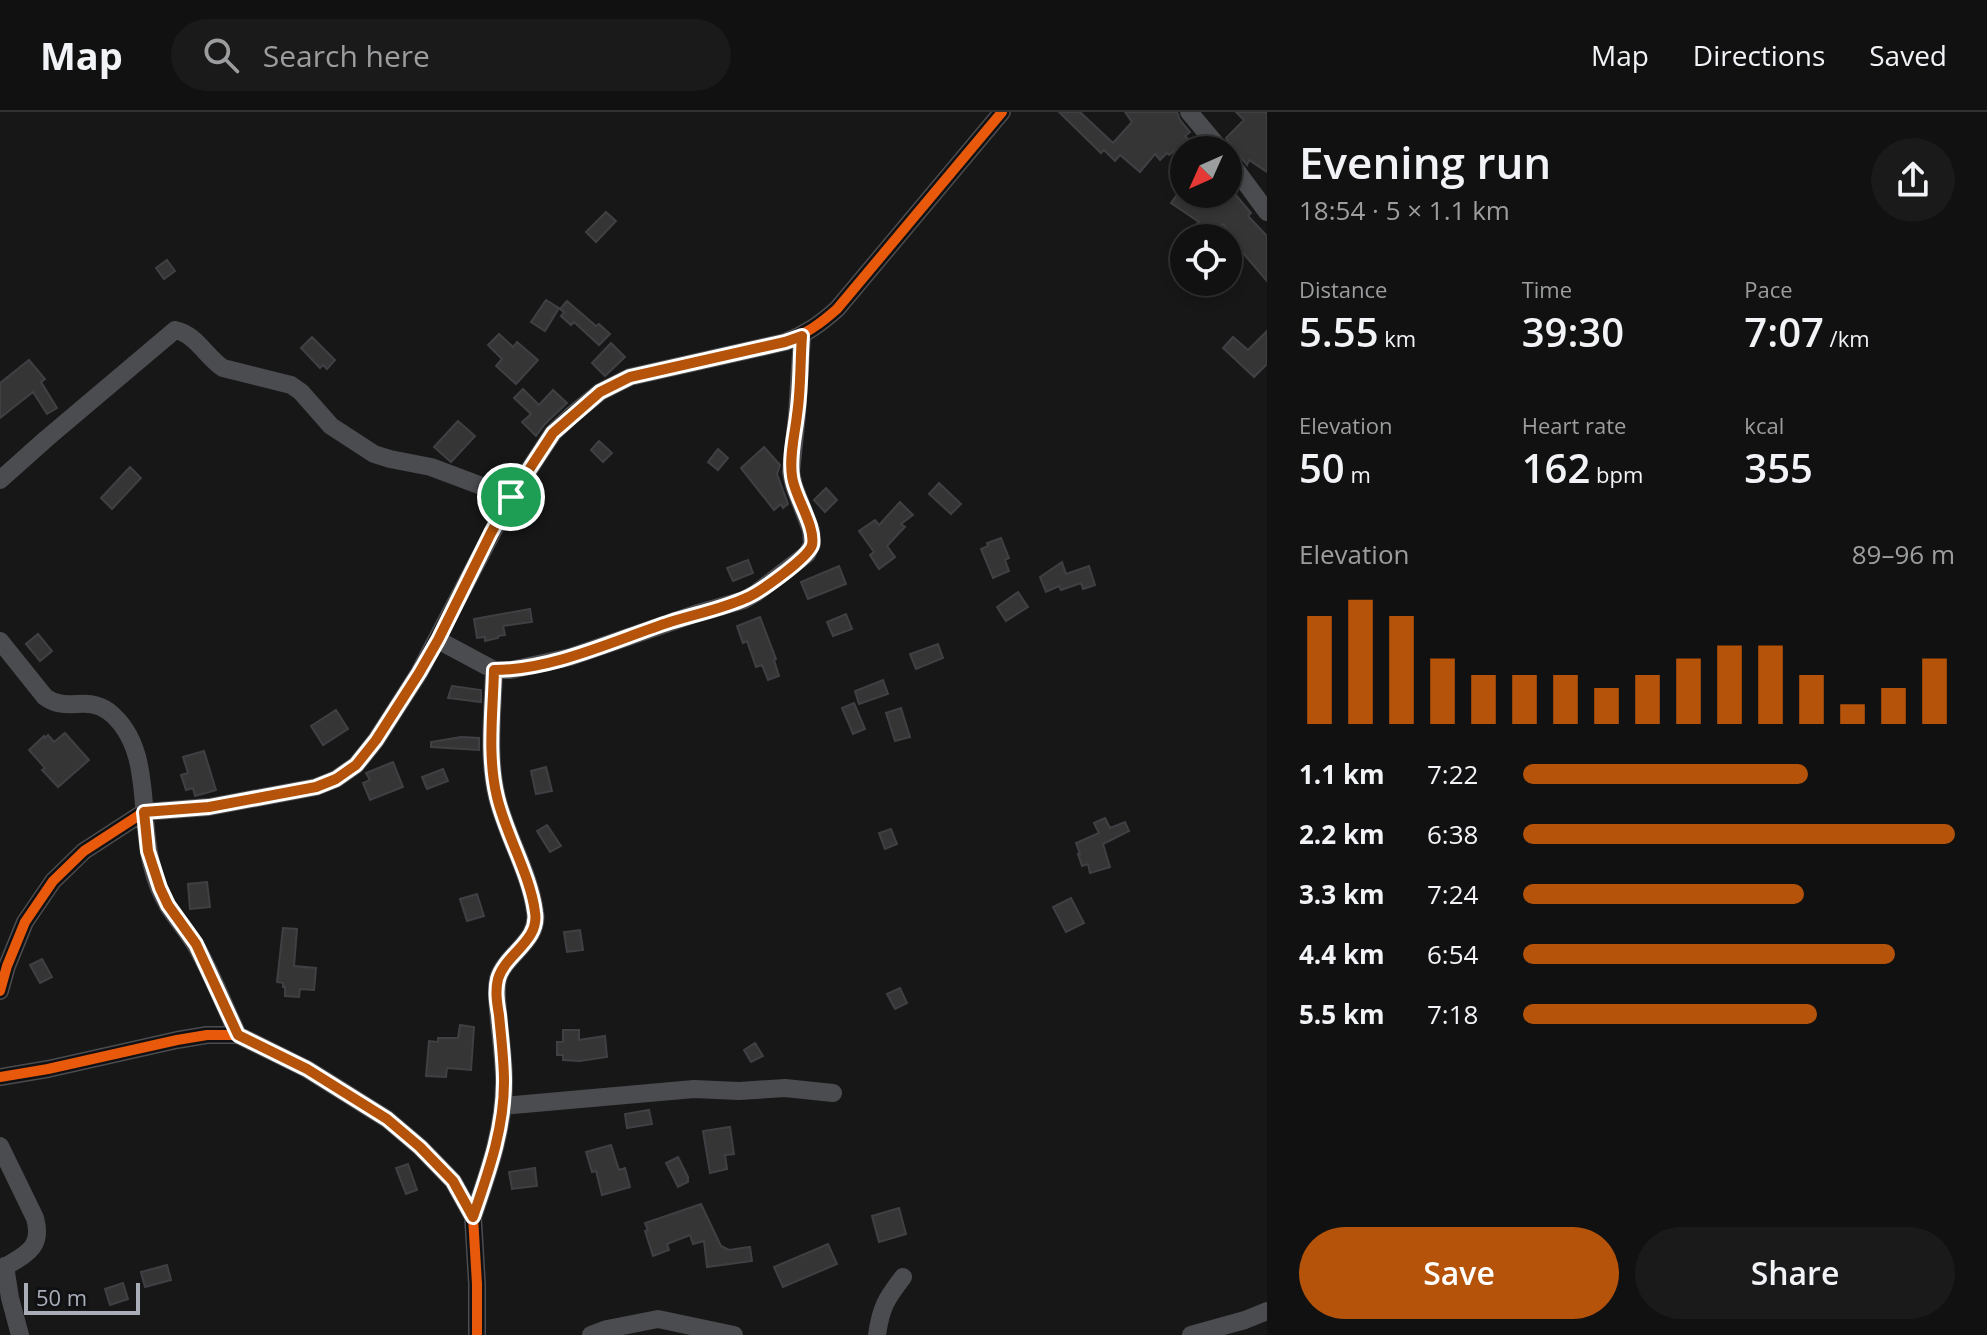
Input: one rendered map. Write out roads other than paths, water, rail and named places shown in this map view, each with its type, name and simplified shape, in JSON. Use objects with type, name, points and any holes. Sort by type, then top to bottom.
[{"type":"street","points":[[0,991],[25,922],[53,881],[84,851],[144,812],[209,807],[316,787],[336,779],[356,765],[419,673],[511,497],[553,433],[600,392],[630,377],[785,342],[818,326],[837,309],[1002,112]]},
{"type":"street","points":[[1189,112],[1209,136]]},
{"type":"street","points":[[1242,178],[1267,212]]},
{"type":"street","points":[[0,480],[175,330],[188,335],[223,368],[291,385],[331,426],[374,454],[431,467],[511,497]]},
{"type":"street","points":[[438,640],[494,670],[511,670],[570,657],[744,600],[807,554],[812,544],[811,530],[791,472],[802,336]]},
{"type":"street","points":[[0,641],[53,703],[65,706],[79,703],[96,705],[109,712],[121,726],[134,748],[141,772],[148,851],[160,888],[168,905],[196,944],[238,1035]]},
{"type":"street","points":[[477,1335],[473,1217],[492,1162],[503,1106],[504,1080],[496,992],[504,967],[534,927],[536,912],[496,795],[491,760],[494,670]]},
{"type":"street","points":[[0,1077],[177,1040],[207,1035],[238,1035],[307,1069],[387,1119],[453,1181],[473,1217]]},
{"type":"street","points":[[503,1106],[694,1089],[739,1091],[785,1088],[833,1093]]},
{"type":"street","points":[[0,1146],[38,1230],[33,1247],[3,1268],[20,1335]]},
{"type":"street","points":[[877,1335],[880,1314],[903,1277]]},
{"type":"street","points":[[1191,1335],[1267,1311]]},
{"type":"street","points":[[591,1335],[658,1319],[734,1335]]}]
